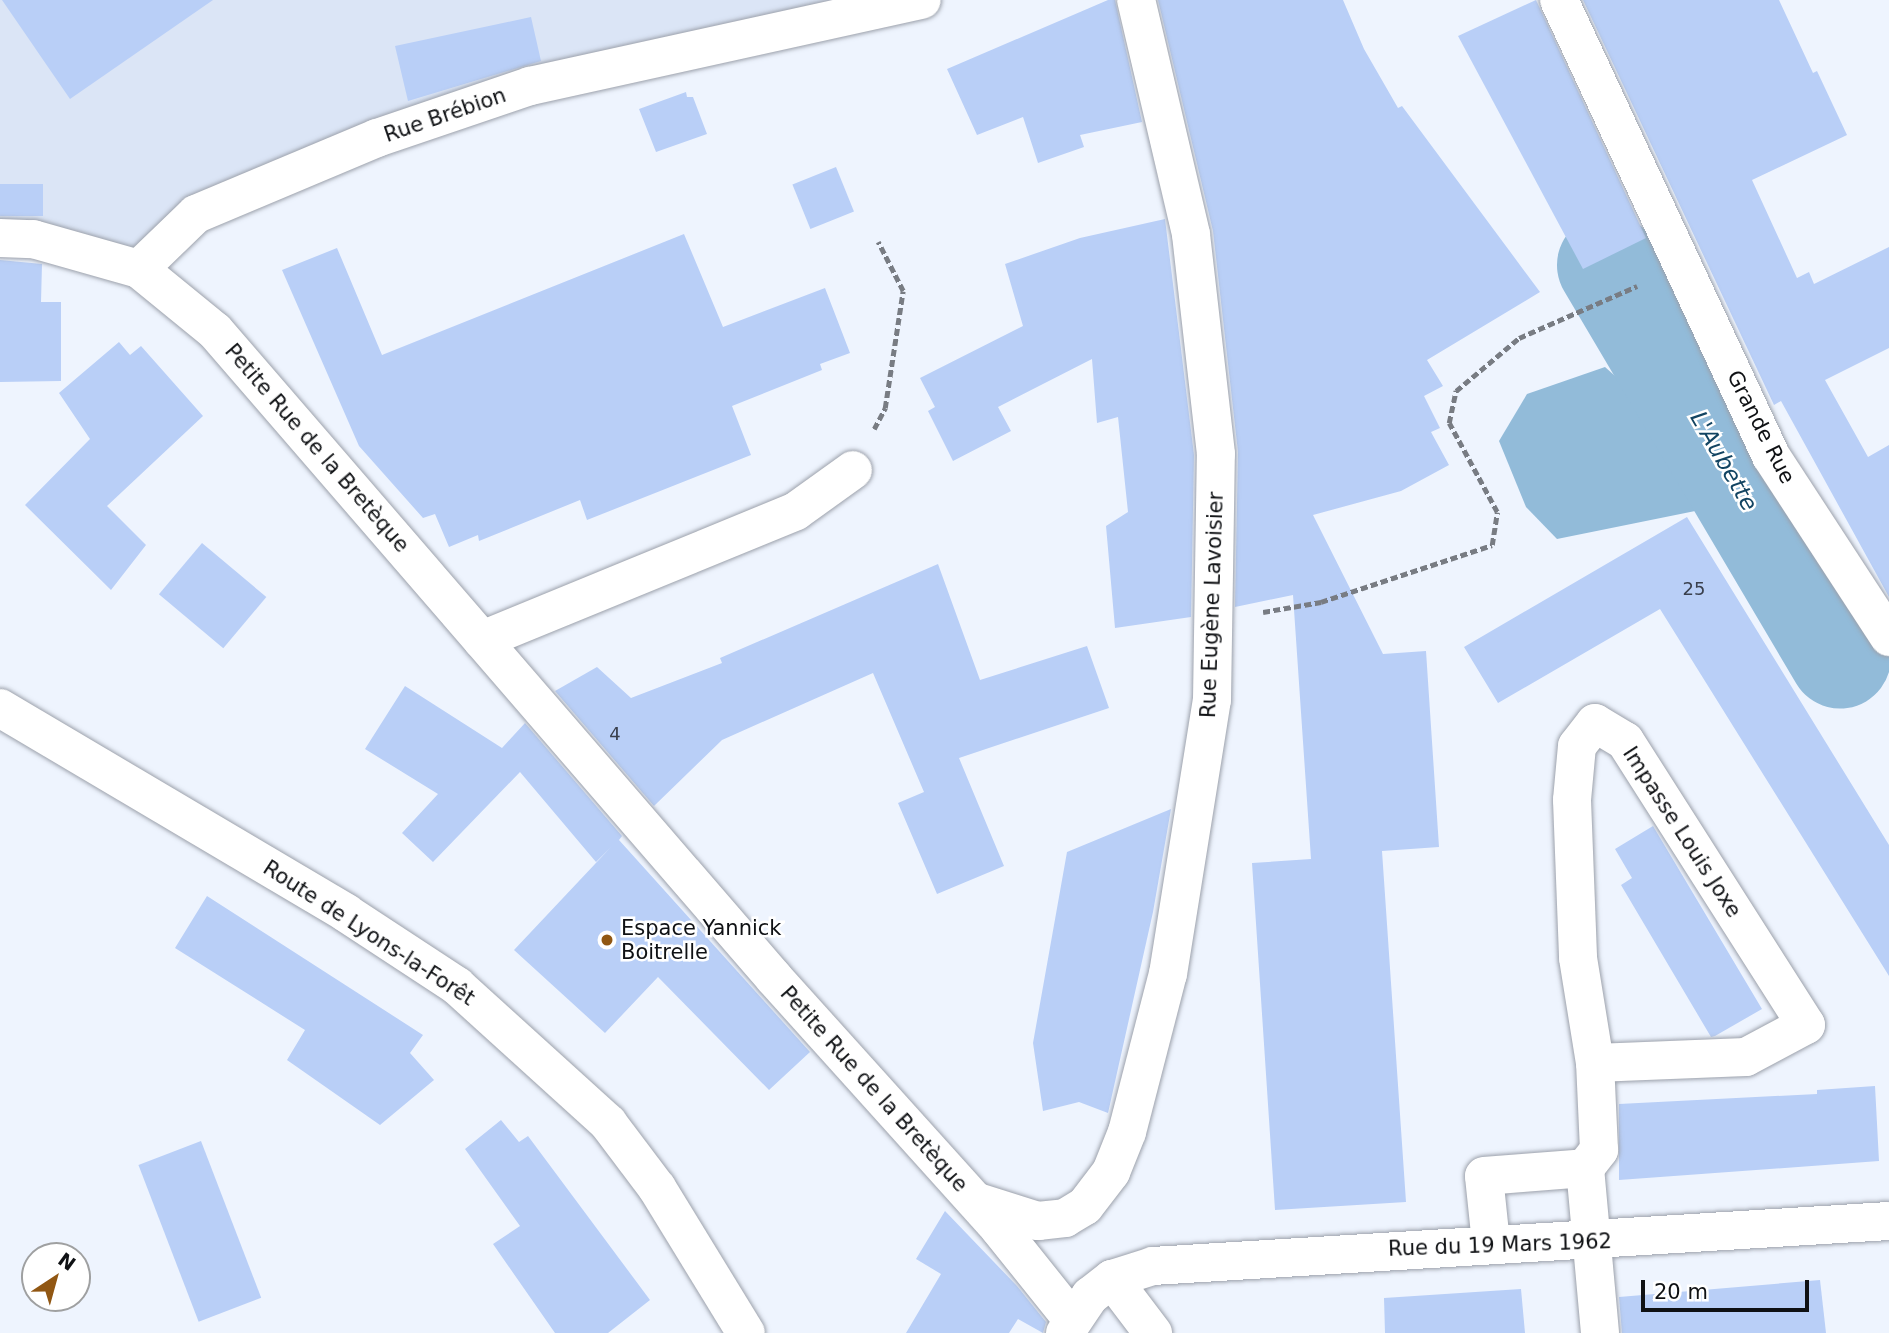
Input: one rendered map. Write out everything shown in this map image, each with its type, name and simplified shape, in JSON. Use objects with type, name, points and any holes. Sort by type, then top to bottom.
[{"type":"street","name":"Rue Brébion","points":[[139,269],[196,214],[377,138],[530,86],[922,0]]},
{"type":"street","name":"Rue Eugène Lavoisier","points":[[975,1202],[1008,1214],[1052,1221],[1086,1206],[1111,1172],[1127,1132],[1168,974],[1212,700],[1216,454],[1191,234],[1136,0]]},
{"type":"street","name":"Grande Rue","points":[[1559,0],[1771,456],[1889,637]]},
{"type":"street","points":[[0,238],[33,239],[139,269]]},
{"type":"street","name":"Petite Rue de la Bretèque","points":[[139,269],[215,331],[774,978],[975,1202],[1068,1326]]},
{"type":"street","points":[[482,640],[796,511],[853,470]]},
{"type":"street","name":"Route de Lyons-la-Forêt","points":[[0,708],[346,913],[457,986],[608,1123],[665,1199],[746,1333]]},
{"type":"street","name":"Impasse Louis Joxe","points":[[1585,1168],[1599,1150],[1595,1063],[1578,958],[1572,800],[1577,746],[1595,723],[1625,741],[1806,1025],[1746,1057],[1595,1063]]},
{"type":"street","points":[[1491,1244],[1484,1176],[1585,1168],[1594,1242],[1600,1333]]},
{"type":"street","name":"Rue du 19 Mars 1962","points":[[1112,1279],[1153,1266],[1491,1244],[1594,1242],[1889,1221]]},
{"type":"street","points":[[1068,1326],[1112,1279],[1153,1333]]},
{"type":"path","points":[[853,470],[885,408],[903,291],[878,242]]},
{"type":"path","points":[[1214,621],[1321,602],[1492,545],[1497,512],[1449,423],[1456,391],[1519,338],[1678,254]]},
{"type":"shaded area","points":[[0,0],[922,0],[377,138],[159,252],[0,238]]},
{"type":"water","points":[[1605,367],[1643,401],[1710,508],[1557,539],[1526,507],[1499,441],[1527,394]]},
{"type":"building","points":[[2,0],[213,0],[70,99]]},
{"type":"building","points":[[1108,0],[1115,0],[1142,122],[1080,135],[1084,147],[1038,163],[1023,117],[977,135],[947,69]]},
{"type":"building","points":[[1158,0],[1343,0],[1364,49],[1398,108],[1402,106],[1540,292],[1427,360],[1443,386],[1424,396],[1440,428],[1431,432],[1449,465],[1401,491],[1313,515],[1383,654],[1426,651],[1439,847],[1382,851],[1406,1202],[1275,1210],[1252,863],[1311,859],[1293,595],[1235,607],[1238,452],[1213,231]]},
{"type":"building","points":[[1536,0],[1646,238],[1583,269],[1458,36]]},
{"type":"building","points":[[1583,0],[1779,0],[1813,73],[1817,71],[1847,135],[1752,180],[1797,278],[1809,272],[1814,284],[1889,247],[1889,348],[1825,380],[1868,457],[1889,445],[1889,597],[1781,401],[1774,405]]},
{"type":"building","points":[[531,17],[541,61],[408,101],[395,46]]},
{"type":"building","points":[[686,92],[687,97],[693,97],[707,134],[656,152],[639,109]]},
{"type":"building","points":[[836,167],[854,212],[810,229],[792,185]]},
{"type":"building","points":[[0,184],[43,184],[43,216],[0,216]]},
{"type":"building","points":[[1165,219],[1194,455],[1191,617],[1115,628],[1106,526],[1128,512],[1118,417],[1097,423],[1092,359],[998,407],[1011,431],[953,461],[928,411],[935,407],[920,378],[1023,326],[1005,264],[1080,238]]},
{"type":"building","points":[[684,234],[723,327],[825,288],[850,353],[820,364],[822,370],[732,406],[751,455],[587,520],[580,500],[479,541],[478,535],[449,547],[435,514],[423,518],[359,446],[282,270],[337,248],[382,355]]},
{"type":"building","points":[[0,260],[42,264],[41,302],[61,302],[61,381],[0,382]]},
{"type":"building","points":[[119,342],[130,355],[141,346],[203,416],[107,506],[146,545],[111,590],[25,505],[90,439],[59,393]]},
{"type":"building","points":[[1687,517],[1889,845],[1889,976],[1660,609],[1498,703],[1464,647]]},
{"type":"building","points":[[202,543],[266,597],[223,648],[159,594]]},
{"type":"building","points":[[938,564],[980,680],[1087,646],[1109,708],[959,758],[1004,866],[937,894],[898,803],[924,792],[873,673],[722,740],[654,806],[555,691],[597,667],[631,698],[722,663],[720,658]]},
{"type":"building","points":[[405,686],[502,748],[525,723],[622,836],[619,840],[810,1052],[769,1090],[658,977],[605,1033],[514,950],[611,847],[596,862],[520,772],[433,862],[402,833],[438,794],[365,749]]},
{"type":"building","points":[[1171,809],[1153,912],[1108,1113],[1079,1102],[1043,1111],[1033,1043],[1067,852]]},
{"type":"building","points":[[1653,826],[1762,1009],[1715,1036],[1711,1037],[1621,885],[1632,878],[1615,849]]},
{"type":"building","points":[[207,896],[423,1035],[410,1053],[434,1080],[380,1125],[287,1060],[305,1030],[175,948]]},
{"type":"building","points":[[1875,1086],[1879,1161],[1619,1180],[1619,1104],[1817,1094],[1817,1090]]},
{"type":"building","points":[[501,1120],[519,1142],[528,1136],[650,1300],[608,1333],[555,1333],[493,1244],[520,1226],[465,1149]]},
{"type":"building","points":[[201,1141],[261,1298],[199,1322],[138,1165]]},
{"type":"building","points":[[945,1211],[1017,1286],[1046,1322],[1043,1333],[1018,1319],[1009,1333],[906,1333],[941,1274],[916,1259]]},
{"type":"building","points":[[1820,1280],[1826,1333],[1622,1333],[1619,1297]]},
{"type":"building","points":[[1521,1289],[1525,1333],[1385,1333],[1384,1298]]},
{"type":"waterway","name":"L'Aubette","points":[[1608,265],[1840,658]]},
{"type":"place","name":"Espace Yannick Boitrelle","points":[[607,940]]}]
